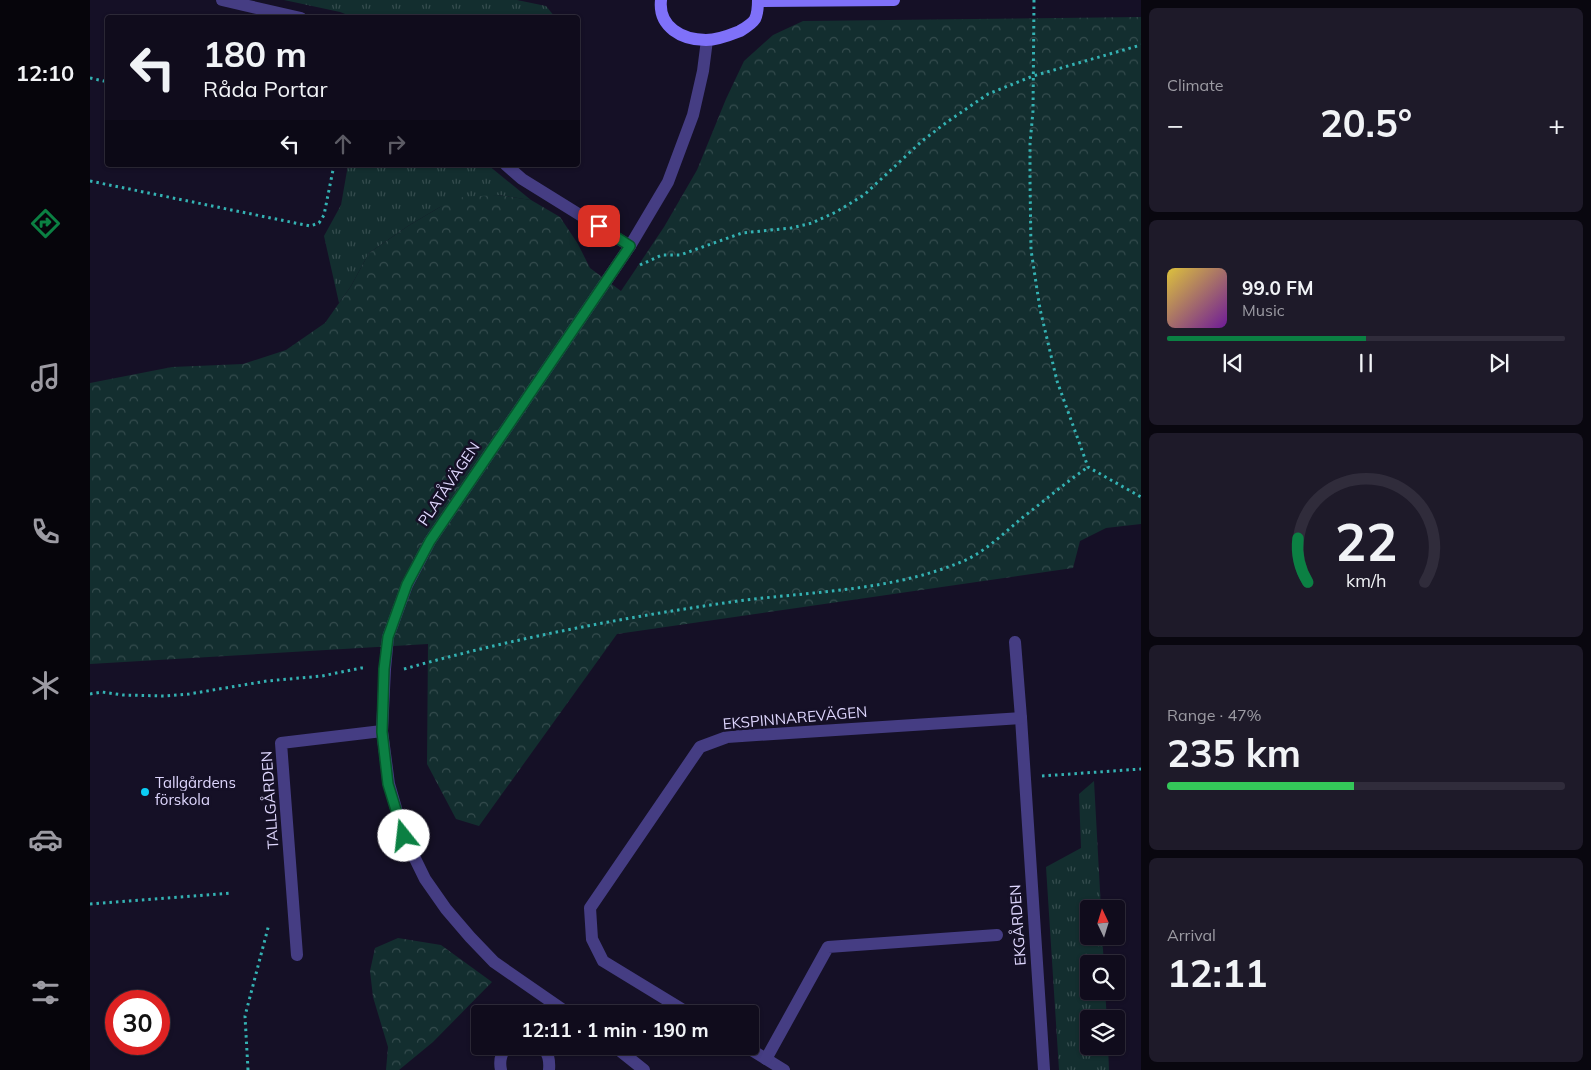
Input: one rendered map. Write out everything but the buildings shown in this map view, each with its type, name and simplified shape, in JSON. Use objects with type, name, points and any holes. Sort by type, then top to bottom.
[{"type":"street","points":[[222,0],[288,15]]},
{"type":"street","points":[[661,0],[661,14],[665,23],[675,32],[707,40],[723,37],[746,28],[755,20],[758,1],[894,0]]},
{"type":"street","name":"PLATÅVÄGEN","points":[[555,1005],[494,962],[470,937],[446,909],[426,879],[404,836],[388,784],[382,732],[384,669],[388,637],[407,584],[430,541],[630,246],[668,182],[694,115],[707,40]]},
{"type":"street","points":[[508,167],[522,179],[630,246]]},
{"type":"street","points":[[1015,642],[1021,718]]},
{"type":"street","name":"EKGÅRDEN","points":[[1021,718],[1044,1070]]},
{"type":"street","name":"EKSPINNAREVÄGEN","points":[[675,1005],[603,961],[592,939],[590,908],[700,747],[727,737],[1021,718]]},
{"type":"street","name":"TALLGÅRDEN","points":[[297,955],[281,743],[382,732]]},
{"type":"street","points":[[766,1059],[828,947],[997,935]]},
{"type":"street","points":[[501,1070],[502,1055]]},
{"type":"street","points":[[548,1055],[549,1070]]},
{"type":"street","points":[[625,1055],[644,1070]]},
{"type":"street","points":[[759,1055],[784,1070]]},
{"type":"path","points":[[1034,0],[1030,222],[1031,250],[1040,308],[1057,381],[1088,467],[1141,497]]},
{"type":"path","points":[[615,268],[624,273],[662,255],[680,255],[742,233],[791,228],[812,223],[836,212],[864,195],[922,141],[988,94],[1034,76],[1141,45]]},
{"type":"path","points":[[90,78],[105,81]]},
{"type":"path","points":[[90,181],[310,226],[319,223],[324,215],[334,167]]},
{"type":"path","points":[[90,694],[102,692],[123,695],[164,696],[189,694],[267,681],[322,676],[361,668],[399,670],[548,633],[607,622],[739,601],[842,590],[918,577],[969,558],[996,540],[1060,487],[1088,467]]},
{"type":"path","points":[[1025,777],[1141,769]]},
{"type":"path","points":[[90,904],[231,893]]},
{"type":"path","points":[[248,1070],[245,1016],[268,924]]},
{"type":"green space","points":[[284,0],[517,0],[546,6],[553,15],[348,15]]},
{"type":"green space","points":[[1141,17],[1141,524],[1106,528],[1080,541],[1073,568],[617,634],[479,826],[456,819],[427,764],[428,644],[90,664],[90,383],[172,367],[243,364],[286,350],[325,323],[351,286],[369,253],[408,226],[440,207],[463,197],[498,195],[531,200],[560,217],[578,244],[590,268],[621,291],[664,227],[697,170],[744,61],[773,35],[803,21]]},
{"type":"green space","points":[[348,167],[490,167],[531,200],[498,195],[440,207],[369,253],[351,286],[339,303],[324,236],[341,205]]},
{"type":"green space","points":[[1094,781],[1101,900],[1080,900],[1080,945],[1103,945],[1103,955],[1080,955],[1080,1000],[1106,1000],[1106,1010],[1080,1010],[1080,1055],[1108,1055],[1109,1070],[1059,1070],[1046,867],[1081,848],[1079,794]]},
{"type":"green space","points":[[398,938],[441,945],[492,982],[433,1042],[399,1070],[386,1070],[388,1047],[373,997],[370,971],[375,948]]},
{"type":"place","name":"Tallgårdens förskola","points":[[145,792]]},
{"type":"route","points":[[404,836],[388,784],[382,732],[384,669],[388,637],[407,584],[430,541],[630,246],[599,226]]}]
